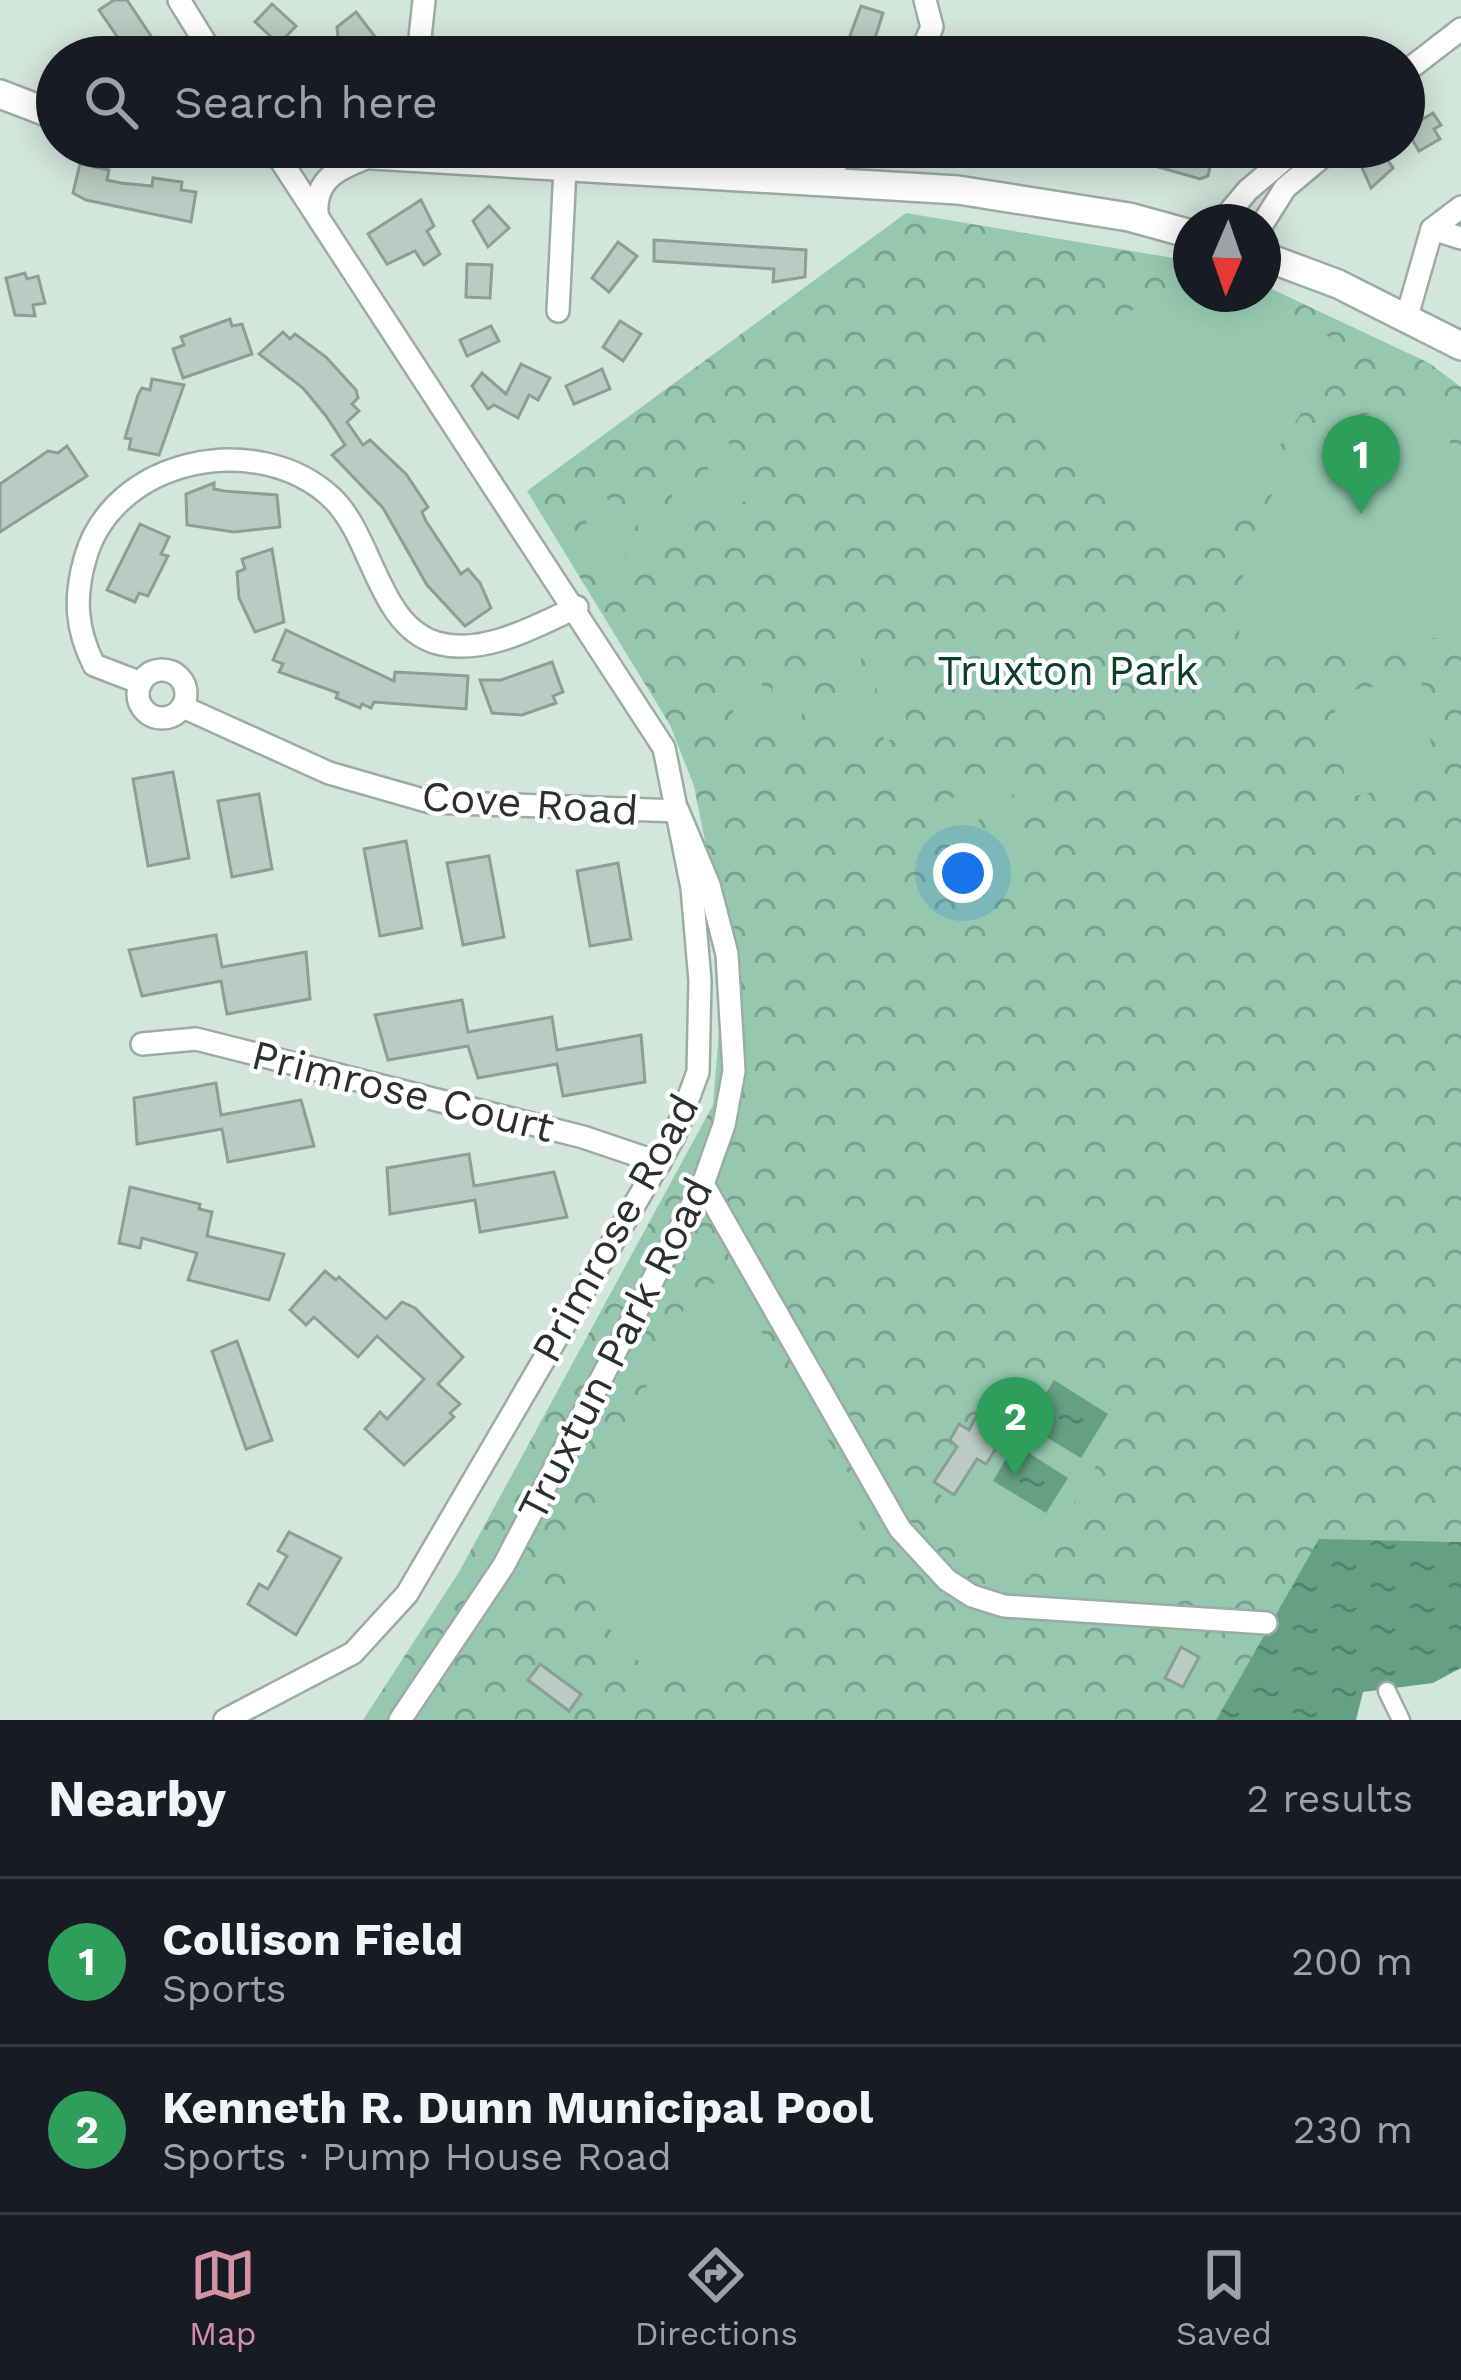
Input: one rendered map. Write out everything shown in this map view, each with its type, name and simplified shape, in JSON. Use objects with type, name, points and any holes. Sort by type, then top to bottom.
[{"type":"street","points":[[179,0],[201,36]]},
{"type":"street","points":[[420,36],[424,0]]},
{"type":"street","points":[[926,0],[932,27],[928,36]]},
{"type":"street","points":[[1425,57],[1461,29]]},
{"type":"street","points":[[0,94],[36,108]]},
{"type":"street","name":"Primrose Road","points":[[225,1720],[353,1653],[407,1594],[660,1163],[691,1101],[701,1041],[692,888],[664,748],[577,607],[450,423],[286,168]]},
{"type":"street","points":[[317,214],[316,197],[340,168]]},
{"type":"street","points":[[558,311],[565,168],[825,182],[1048,202],[1173,230]]},
{"type":"street","points":[[825,182],[833,168]]},
{"type":"street","points":[[1236,204],[1274,168]]},
{"type":"street","points":[[1275,204],[1285,188],[1309,168]]},
{"type":"street","points":[[1407,316],[1432,230],[1461,207]]},
{"type":"street","points":[[1432,230],[1461,238]]},
{"type":"street","points":[[1281,264],[1407,316],[1461,346]]},
{"type":"street","points":[[141,683],[94,664],[86,649],[77,626],[82,568],[96,529],[115,507],[161,474],[203,462],[273,464],[331,497],[370,553],[389,598],[409,626],[437,643],[474,644],[517,634],[577,607]]},
{"type":"street","points":[[153,672],[176,675],[185,687],[182,707],[170,717],[147,713],[139,699],[141,683],[153,672]]},
{"type":"street","name":"Cove Road","points":[[182,707],[329,773],[430,802],[678,812]]},
{"type":"street","name":"Truxtun Park Road","points":[[400,1720],[504,1565],[703,1184],[730,1097],[735,1020],[727,954],[709,885],[678,812]]},
{"type":"street","name":"Primrose Court","points":[[142,1044],[196,1039],[583,1137],[660,1163]]},
{"type":"street","points":[[703,1184],[900,1529],[947,1580],[1004,1606],[1266,1623]]},
{"type":"street","points":[[1387,1691],[1401,1720]]},
{"type":"green space","name":"Truxton Park","points":[[906,213],[1173,258],[1173,312],[1281,312],[1281,293],[1429,363],[1461,387],[1461,1542],[1319,1540],[1216,1720],[363,1720],[459,1572],[713,1105],[723,985],[709,861],[694,786],[670,725],[527,491]]},
{"type":"green space","points":[[1173,298],[1173,312],[1274,312],[1345,346],[1223,533],[1206,545],[1188,544],[1012,404],[1062,347],[1125,313]]},
{"type":"green space","points":[[1439,391],[1461,492],[1461,635],[1241,660],[1239,607],[1246,560],[1259,518],[1281,482],[1310,451],[1346,426]]},
{"type":"green space","points":[[727,439],[754,497],[727,509],[700,452]]},
{"type":"green space","points":[[686,458],[713,515],[687,528],[660,470]]},
{"type":"green space","points":[[646,477],[674,534],[647,547],[620,489]]},
{"type":"green space","points":[[606,496],[633,553],[607,566],[580,508]]},
{"type":"green space","points":[[845,655],[861,655],[861,666],[867,666],[867,729],[861,730],[861,740],[845,740],[845,730],[838,730],[838,666],[844,666]]},
{"type":"green space","points":[[900,655],[900,666],[906,666],[906,730],[900,730],[900,740],[884,740],[883,730],[876,729],[877,666],[883,666],[883,656]]},
{"type":"green space","points":[[733,666],[762,666],[762,730],[733,730]]},
{"type":"green space","points":[[773,666],[802,666],[802,730],[772,729]]},
{"type":"green space","points":[[1421,679],[1437,780],[1348,797],[1332,693]]},
{"type":"green space","points":[[956,787],[972,787],[972,797],[979,798],[978,861],[973,861],[972,871],[956,871],[956,861],[949,861],[949,798],[956,797]]},
{"type":"green space","points":[[995,787],[1012,787],[1012,797],[1018,798],[1018,861],[1012,862],[1012,872],[995,872],[995,861],[988,861],[989,797],[995,797]]},
{"type":"green space","points":[[705,1283],[733,1285],[862,1496],[853,1555],[845,1572],[764,1640],[723,1691],[623,1655],[568,1544],[590,1518],[605,1472],[691,1294]]},
{"type":"green space","points":[[1051,1370],[1126,1415],[1029,1578],[947,1528],[957,1507],[934,1490],[961,1421],[970,1426],[1002,1378],[1032,1395]]},
{"type":"water","points":[[1054,1380],[1108,1414],[1081,1458],[1026,1425]]},
{"type":"water","points":[[1015,1444],[1068,1478],[1046,1513],[993,1481]]},
{"type":"water","points":[[1319,1539],[1461,1542],[1461,1668],[1433,1683],[1363,1692],[1356,1720],[1216,1720]]},
{"type":"building","points":[[114,0],[127,0],[151,36],[117,36],[99,10]]},
{"type":"building","points":[[272,4],[296,26],[287,36],[270,36],[255,22]]},
{"type":"building","points":[[861,6],[883,13],[876,36],[850,36]]},
{"type":"building","points":[[356,12],[374,36],[338,36],[337,27]]},
{"type":"building","points":[[1433,113],[1441,125],[1434,129],[1440,139],[1425,148],[1425,118]]},
{"type":"building","points":[[79,168],[109,170],[107,180],[121,183],[152,186],[153,178],[182,182],[181,190],[196,192],[191,222],[86,200],[73,193]]},
{"type":"building","points":[[1162,168],[1210,168],[1208,176],[1200,179]]},
{"type":"building","points":[[1362,168],[1393,168],[1371,188]]},
{"type":"building","points":[[421,200],[434,226],[427,231],[440,254],[424,265],[415,251],[387,264],[368,234]]},
{"type":"building","points":[[489,206],[509,228],[488,247],[473,221]]},
{"type":"building","points":[[654,240],[806,250],[805,277],[773,282],[774,269],[654,261]]},
{"type":"building","points":[[618,242],[637,256],[609,292],[592,278]]},
{"type":"building","points":[[467,264],[492,265],[490,298],[466,297]]},
{"type":"building","points":[[25,273],[27,279],[38,276],[45,303],[33,305],[35,316],[15,315],[6,278]]},
{"type":"building","points":[[230,319],[232,326],[242,324],[252,354],[183,378],[173,349],[184,345],[181,337]]},
{"type":"building","points":[[620,321],[641,334],[623,361],[603,347]]},
{"type":"building","points":[[491,326],[499,341],[467,356],[460,340]]},
{"type":"building","points":[[283,332],[290,339],[295,334],[326,357],[356,390],[358,398],[352,404],[359,411],[347,422],[363,445],[370,440],[406,474],[428,507],[422,512],[426,521],[461,574],[468,569],[480,583],[491,608],[465,626],[427,585],[383,508],[332,455],[345,445],[326,416],[303,388],[259,354]]},
{"type":"building","points":[[521,364],[550,378],[538,400],[529,395],[518,418],[494,405],[488,409],[472,386],[482,373],[506,394]]},
{"type":"building","points":[[602,369],[610,389],[574,404],[566,386]]},
{"type":"building","points":[[152,379],[184,385],[159,455],[129,449],[131,439],[125,438],[138,395],[142,388],[150,390]]},
{"type":"building","points":[[67,446],[87,476],[0,532],[0,484],[48,451],[58,453]]},
{"type":"building","points":[[214,483],[214,489],[224,491],[277,495],[280,527],[234,532],[187,525],[186,494]]},
{"type":"building","points":[[140,524],[169,537],[161,554],[168,556],[148,596],[139,593],[135,602],[107,590]]},
{"type":"building","points":[[272,549],[284,622],[255,632],[239,598],[237,572],[245,569],[242,559]]},
{"type":"building","points":[[286,630],[394,681],[395,672],[468,676],[466,709],[374,702],[371,708],[362,704],[360,708],[336,698],[338,693],[279,672],[283,664],[273,660]]},
{"type":"building","points":[[552,662],[563,692],[553,696],[556,703],[522,715],[492,713],[480,680],[501,680]]},
{"type":"building","points":[[173,772],[189,858],[148,866],[133,779]]},
{"type":"building","points":[[259,794],[272,869],[232,877],[218,801]]},
{"type":"building","points":[[406,841],[422,928],[380,936],[364,849]]},
{"type":"building","points":[[489,856],[504,937],[463,945],[447,863]]},
{"type":"building","points":[[618,863],[631,939],[590,946],[577,871]]},
{"type":"building","points":[[216,935],[222,967],[306,952],[310,999],[227,1014],[221,981],[142,996],[129,950]]},
{"type":"building","points":[[462,1000],[468,1032],[552,1017],[557,1050],[641,1035],[645,1082],[563,1096],[557,1064],[478,1078],[468,1046],[388,1060],[375,1015]]},
{"type":"building","points":[[216,1083],[221,1115],[301,1100],[314,1146],[228,1162],[222,1129],[137,1144],[134,1098]]},
{"type":"building","points":[[469,1154],[474,1186],[554,1172],[567,1217],[480,1232],[475,1200],[390,1214],[387,1168]]},
{"type":"building","points":[[130,1187],[200,1204],[199,1209],[212,1212],[207,1236],[284,1254],[269,1300],[188,1280],[197,1253],[142,1238],[140,1248],[119,1243]]},
{"type":"building","points":[[325,1271],[336,1280],[339,1277],[386,1319],[402,1302],[415,1308],[463,1357],[438,1384],[460,1404],[450,1413],[454,1417],[404,1465],[365,1429],[380,1412],[387,1419],[424,1379],[377,1336],[358,1357],[314,1317],[306,1325],[290,1310]]},
{"type":"building","points":[[237,1341],[272,1440],[246,1449],[212,1351]]},
{"type":"building","points":[[990,1392],[1010,1405],[989,1442],[997,1447],[986,1464],[977,1459],[954,1495],[934,1482],[957,1447],[950,1440],[959,1424],[969,1430]]},
{"type":"building","points":[[289,1532],[341,1558],[296,1635],[248,1604],[259,1584],[268,1589],[287,1556],[278,1551]]},
{"type":"building","points":[[1181,1647],[1199,1657],[1183,1687],[1165,1678]]},
{"type":"building","points":[[540,1664],[581,1694],[569,1711],[528,1680]]},
{"type":"place","name":"Collison Field","points":[[1361,514]]},
{"type":"place","name":"Kenneth R. Dunn Municipal Pool","points":[[1015,1476]]}]
